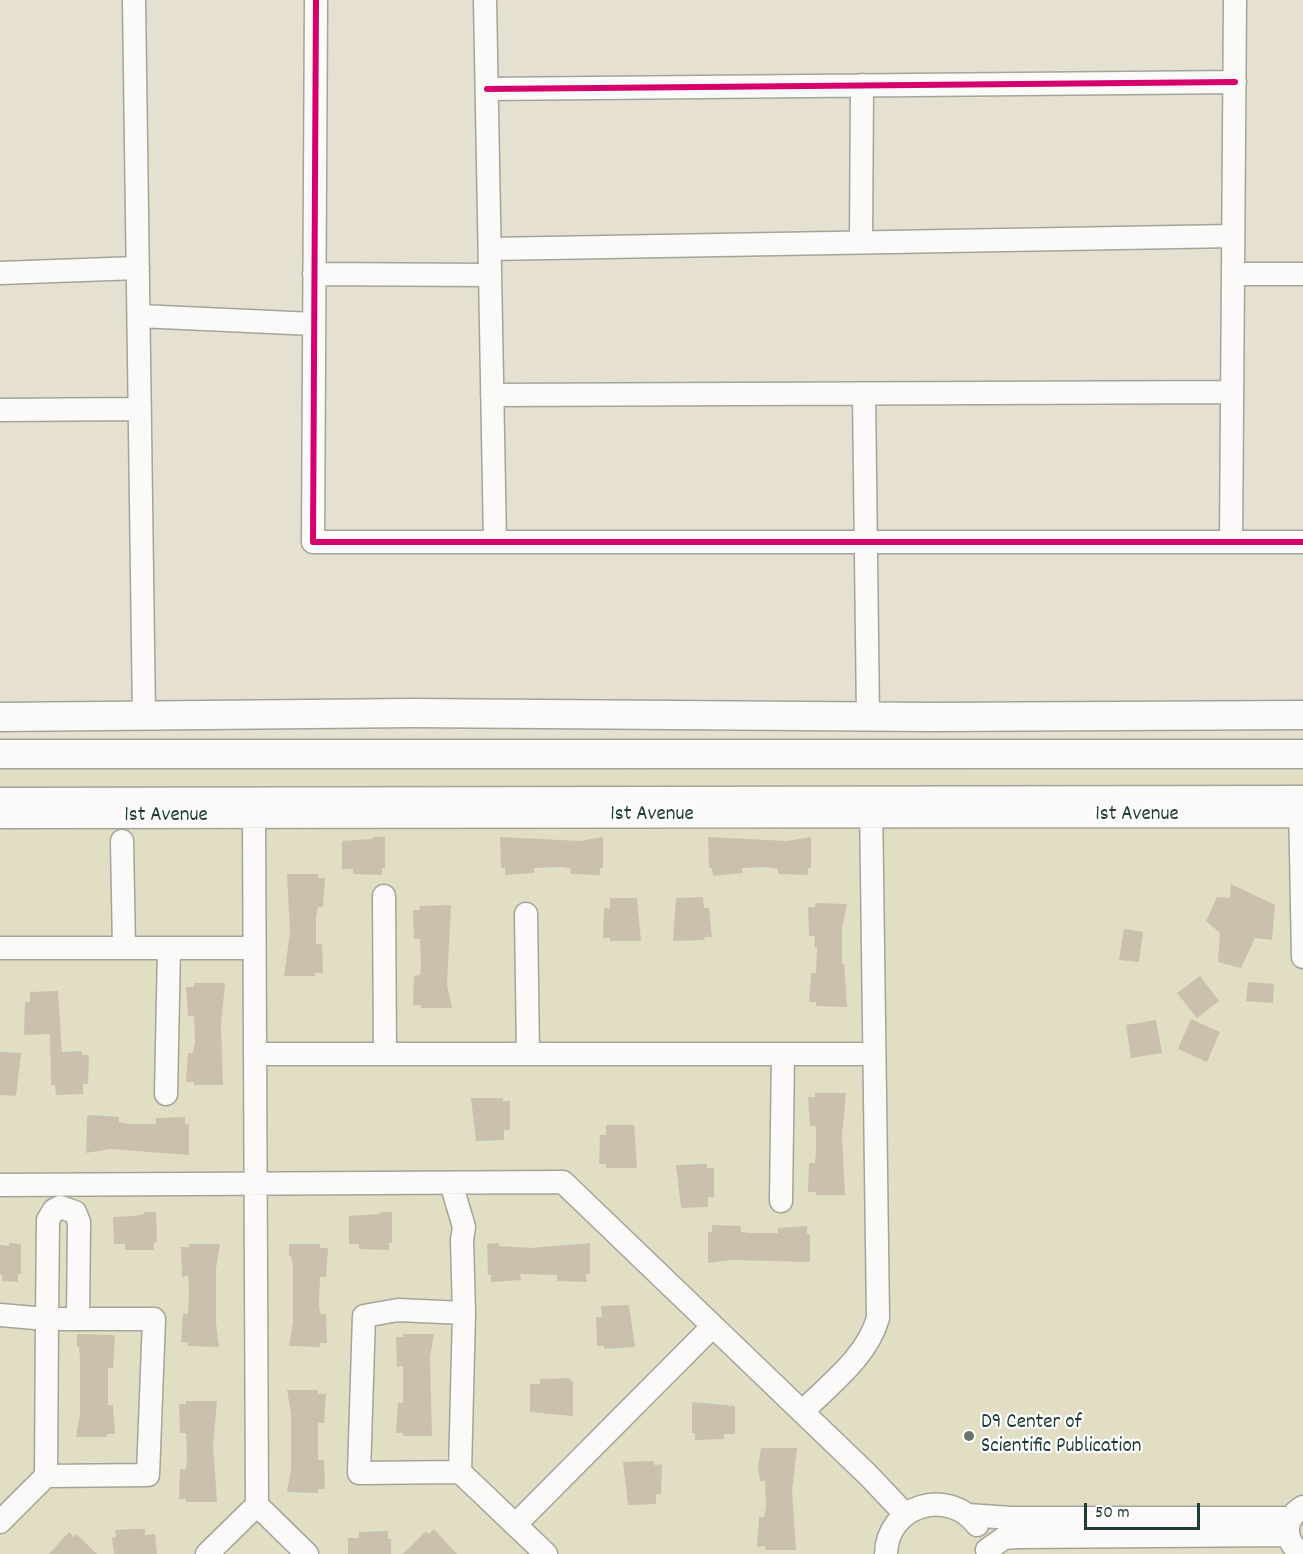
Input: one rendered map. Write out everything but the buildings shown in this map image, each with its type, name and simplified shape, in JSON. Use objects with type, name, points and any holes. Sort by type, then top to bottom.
[{"type":"main road","points":[[0,717],[412,713],[868,717],[1303,715]]},
{"type":"main road","points":[[0,754],[1303,754]]},
{"type":"street","points":[[134,0],[144,716]]},
{"type":"street","points":[[316,0],[313,542],[1303,542]]},
{"type":"street","points":[[485,0],[495,542]]},
{"type":"street","points":[[1231,542],[1235,0]]},
{"type":"street","points":[[487,89],[1234,82]]},
{"type":"street","points":[[861,242],[862,85]]},
{"type":"street","points":[[490,249],[1233,236]]},
{"type":"street","points":[[0,273],[138,268]]},
{"type":"street","points":[[314,274],[490,274]]},
{"type":"street","points":[[1233,274],[1303,274]]},
{"type":"street","points":[[139,316],[314,324]]},
{"type":"street","points":[[492,395],[1232,392]]},
{"type":"street","points":[[864,394],[868,717]]},
{"type":"street","points":[[0,410],[140,409]]},
{"type":"street","name":"1st Avenue","points":[[0,799],[871,807],[1302,806]]},
{"type":"street","points":[[1302,806],[1303,957]]},
{"type":"street","points":[[802,1412],[861,1354],[873,1338],[878,1318],[871,807]]},
{"type":"street","name":"1st Avenue","points":[[0,817],[254,817],[871,807]]},
{"type":"street","points":[[254,817],[257,1505],[307,1554]]},
{"type":"street","points":[[122,841],[124,948]]},
{"type":"street","points":[[384,896],[385,1054]]},
{"type":"street","points":[[526,914],[528,1054]]},
{"type":"street","points":[[0,948],[254,948]]},
{"type":"street","points":[[166,1094],[169,948]]},
{"type":"street","points":[[255,1054],[874,1054]]},
{"type":"street","points":[[781,1201],[783,1054]]},
{"type":"street","points":[[0,1185],[563,1182],[905,1514]]},
{"type":"street","points":[[451,1183],[464,1227],[460,1472]]},
{"type":"street","points":[[46,1476],[48,1220],[54,1210],[60,1207],[75,1212],[79,1222],[78,1319]]},
{"type":"street","points":[[464,1312],[398,1310],[363,1316],[359,1473],[460,1472],[546,1554]]},
{"type":"street","points":[[0,1315],[47,1319],[154,1319],[148,1475],[46,1476],[0,1522]]},
{"type":"street","points":[[515,1525],[713,1326]]},
{"type":"street","points":[[886,1554],[889,1536],[905,1514],[921,1506],[932,1504],[955,1507],[968,1515],[980,1529],[986,1552],[1004,1538],[1294,1520]]},
{"type":"street","points":[[207,1554],[257,1505]]},
{"type":"street","points":[[968,1515],[1011,1518],[1294,1520]]},
{"type":"street","points":[[1294,1520],[1294,1548],[1303,1554]]},
{"type":"shaded area","points":[[0,768],[1303,772],[1303,1554],[0,1554]]},
{"type":"cycle path","points":[[316,0],[313,542],[1303,542]]},
{"type":"cycle path","points":[[487,89],[1235,82]]},
{"type":"place","name":"D9 Center of Scientific Publication","points":[[969,1436]]}]
